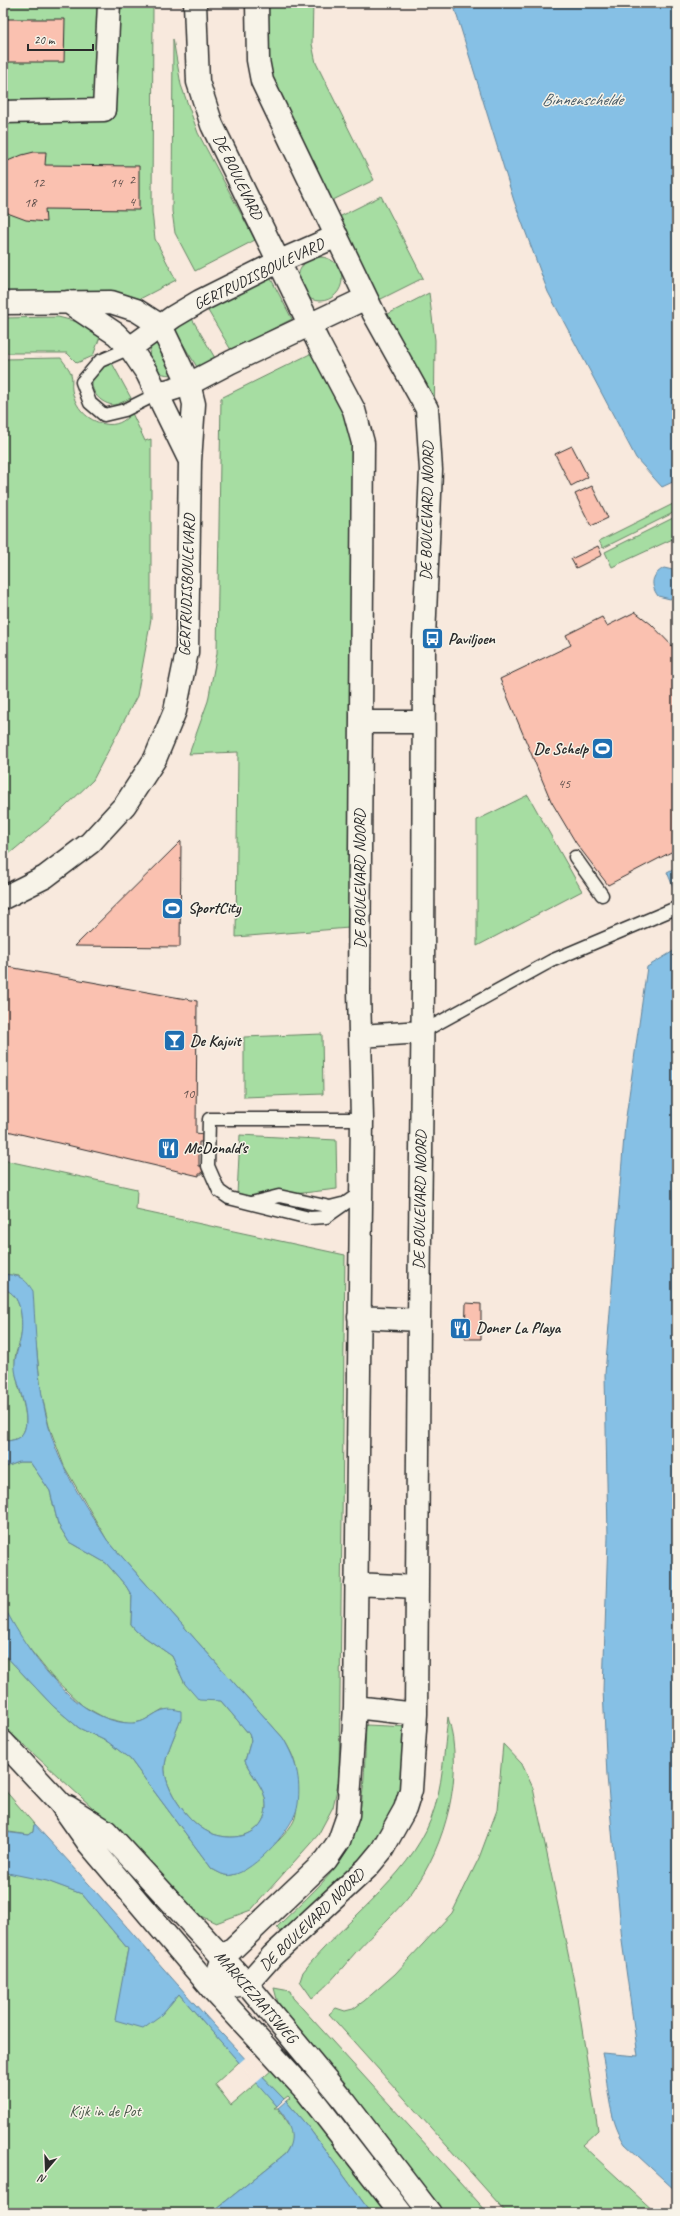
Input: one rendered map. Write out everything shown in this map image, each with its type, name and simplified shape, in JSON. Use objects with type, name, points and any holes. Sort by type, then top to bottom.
[{"type":"street","points":[[3,112],[104,110],[109,3]]},
{"type":"street","name":"DE BOULEVARD","points":[[195,3],[198,82],[212,125],[314,333]]},
{"type":"street","points":[[157,394],[190,384],[231,362],[314,333],[370,306],[262,81],[258,60],[257,3]]},
{"type":"street","name":"GERTRUDISBOULEVARD","points":[[130,348],[200,301],[280,261],[337,236]]},
{"type":"street","name":"GERTRUDISBOULEVARD","points":[[68,302],[116,334],[130,348],[147,373],[190,461]]},
{"type":"street","points":[[3,303],[111,302],[136,310],[161,326]]},
{"type":"street","name":"DE BOULEVARD NOORD","points":[[314,333],[354,410],[363,443],[360,1036],[362,1119],[352,1198],[359,1317],[354,1707],[348,1815],[339,1841],[326,1860],[223,1958],[212,1989],[247,1984],[272,1956],[366,1868],[382,1850],[394,1831],[405,1810],[410,1790],[416,1714],[423,722],[424,638],[430,470],[427,409],[370,306]]},
{"type":"street","name":"GERTRUDISBOULEVARD","points":[[3,898],[45,877],[90,843],[125,805],[155,759],[175,711],[187,652],[190,461],[194,404],[190,384],[161,326]]},
{"type":"street","points":[[361,722],[423,722]]},
{"type":"street","points":[[360,1036],[422,1032]]},
{"type":"street","points":[[359,1317],[418,1320]]},
{"type":"street","points":[[356,1584],[417,1587]]},
{"type":"street","points":[[354,1707],[416,1714]]},
{"type":"street","name":"MARKIEZAATSWEG","points":[[3,1742],[60,1803],[89,1844],[212,1989],[307,2092],[401,2213]]},
{"type":"street","name":"MARKIEZAATSWEG","points":[[60,1803],[106,1831],[247,1984],[345,2102],[430,2213]]},
{"type":"lane","points":[[130,348],[100,361],[82,382],[90,403],[104,415],[125,410],[157,394]]},
{"type":"lane","points":[[576,857],[602,895]]},
{"type":"lane","points":[[422,1032],[551,961],[676,908]]},
{"type":"lane","points":[[352,1198],[326,1217],[308,1218],[229,1198],[219,1191],[211,1176],[208,1166],[208,1119],[362,1119]]},
{"type":"green space","points":[[3,3],[153,3],[152,212],[155,239],[176,280],[134,302],[3,293]]},
{"type":"green space","points":[[263,3],[313,3],[312,44],[316,63],[374,180],[329,202],[268,78]]},
{"type":"green space","points":[[173,39],[181,85],[198,133],[255,240],[195,271],[175,233],[172,211]]},
{"type":"green space","points":[[381,196],[423,278],[379,300],[337,218]]},
{"type":"green space","points":[[316,257],[324,257],[336,263],[342,275],[342,283],[336,295],[324,301],[316,301],[304,295],[298,283],[298,275],[304,263]]},
{"type":"green space","points":[[270,277],[292,319],[231,350],[207,309]]},
{"type":"green space","points":[[429,293],[435,340],[434,440],[386,315]]},
{"type":"green space","points":[[58,317],[78,322],[101,334],[93,356],[77,363],[67,353],[3,353],[3,318]]},
{"type":"green space","points":[[191,317],[215,358],[197,367],[172,326]]},
{"type":"green space","points":[[159,337],[180,373],[170,375],[162,374],[152,365],[149,359],[150,351],[153,344]]},
{"type":"green space","points":[[314,352],[353,433],[349,928],[236,937],[238,752],[189,754],[208,701],[217,653],[221,398]]},
{"type":"green space","points":[[61,358],[70,372],[72,378],[72,390],[76,402],[87,416],[93,420],[105,424],[116,424],[126,419],[132,413],[145,441],[151,439],[151,619],[137,696],[93,780],[64,808],[3,859],[3,359]]},
{"type":"green space","points":[[112,363],[131,398],[113,405],[102,401],[94,392],[92,387],[94,375],[98,370]]},
{"type":"green space","points":[[677,502],[677,511],[603,548],[599,541]]},
{"type":"green space","points":[[677,516],[677,537],[612,567],[605,552]]},
{"type":"green space","points":[[528,795],[582,891],[477,946],[477,820]]},
{"type":"green space","points":[[322,1034],[323,1094],[244,1097],[244,1037]]},
{"type":"green space","points":[[240,1135],[336,1140],[337,1189],[269,1197],[237,1195]]},
{"type":"green space","points":[[3,1160],[137,1189],[136,1210],[345,1255],[339,1780],[333,1807],[318,1835],[251,1910],[216,1923],[194,1913],[92,1807],[3,1726],[3,1653],[53,1706],[79,1728],[108,1742],[130,1759],[212,1869],[224,1875],[232,1875],[239,1872],[257,1860],[286,1833],[295,1818],[297,1781],[296,1767],[292,1754],[283,1738],[107,1540],[64,1466],[49,1426],[41,1392],[36,1343],[19,1276],[3,1274]]},
{"type":"green space","points":[[3,1289],[14,1296],[20,1308],[22,1323],[21,1336],[15,1357],[15,1363],[26,1420],[25,1429],[21,1435],[14,1440],[3,1441]]},
{"type":"green space","points":[[19,1462],[30,1462],[50,1491],[58,1524],[69,1542],[106,1563],[126,1586],[132,1596],[131,1625],[136,1631],[172,1656],[185,1684],[212,1700],[221,1701],[249,1734],[251,1740],[245,1761],[262,1789],[266,1801],[264,1817],[260,1825],[254,1830],[247,1834],[231,1837],[213,1834],[196,1824],[180,1806],[168,1784],[165,1774],[165,1765],[181,1719],[163,1709],[143,1721],[130,1724],[105,1718],[83,1706],[52,1677],[20,1637],[3,1605],[3,1468]]},
{"type":"green space","points":[[448,1717],[453,1739],[453,1785],[443,1831],[434,1853],[412,1892],[330,1982],[312,1998],[300,1981],[303,1972],[336,1935],[391,1881],[407,1861],[420,1841],[431,1819],[438,1794]]},
{"type":"green space","points":[[366,1725],[410,1727],[403,1789],[380,1837],[347,1874],[280,1932],[277,1927],[335,1868],[345,1853],[353,1836],[362,1800]]},
{"type":"green space","points":[[503,1744],[522,1764],[533,1788],[576,1991],[598,2130],[582,2145],[656,2213],[507,2213],[329,2014],[336,2008],[345,2011],[353,2009],[364,2001],[395,1974],[452,1913],[479,1858],[497,1810]]},
{"type":"green space","name":"Kijk in de Pot","points":[[3,1788],[34,1824],[33,1832],[29,1835],[9,1832],[48,1881],[82,1894],[128,1949],[123,1973],[161,2015],[179,1994],[239,2062],[215,2084],[231,2105],[258,2082],[277,2106],[274,2108],[278,2108],[291,2129],[292,2142],[285,2154],[211,2213],[3,2213]]},
{"type":"green space","points":[[274,1988],[290,1991],[293,1998],[488,2213],[439,2213],[278,2003]]},
{"type":"green space","points":[[275,2067],[392,2213],[371,2213],[309,2128],[286,2101],[290,2098],[288,2096],[284,2099],[263,2078]]},
{"type":"water","name":"Binnenschelde","points":[[453,3],[677,3],[677,480],[662,487],[636,458],[548,292],[514,201]]},
{"type":"water","points":[[664,568],[677,571],[677,596],[670,599],[658,596],[655,592],[653,584],[656,574]]},
{"type":"water","points":[[677,867],[677,896],[667,872]]},
{"type":"water","points":[[677,949],[677,2192],[625,2144],[619,2134],[609,2100],[602,2053],[638,2056],[622,1941],[607,1776],[603,1690],[608,1537],[605,1374],[625,1124],[647,967]]},
{"type":"water","points":[[3,1274],[21,1278],[33,1291],[37,1358],[43,1403],[48,1425],[64,1467],[84,1504],[107,1540],[283,1738],[291,1754],[298,1777],[299,1786],[298,1804],[295,1813],[290,1824],[272,1847],[251,1866],[241,1872],[227,1875],[212,1869],[130,1759],[108,1742],[79,1728],[53,1706],[3,1653],[3,1605],[25,1642],[54,1680],[71,1697],[90,1710],[109,1719],[130,1723],[144,1720],[165,1710],[172,1709],[181,1711],[181,1719],[165,1765],[165,1774],[168,1784],[180,1806],[196,1824],[213,1834],[231,1837],[239,1836],[247,1834],[260,1825],[264,1817],[266,1801],[262,1789],[245,1761],[251,1740],[249,1734],[221,1701],[199,1700],[185,1684],[172,1656],[136,1631],[131,1625],[132,1596],[126,1586],[106,1563],[69,1542],[58,1524],[50,1491],[30,1462],[19,1462],[3,1468],[3,1441],[16,1439],[23,1433],[26,1424],[26,1413],[15,1369],[16,1356],[21,1336],[22,1323],[20,1308],[14,1296],[3,1289]]},
{"type":"water","points":[[34,1824],[220,2032],[284,2099],[277,2106],[179,1994],[161,2015],[143,2028],[115,2020],[128,1949],[82,1894],[47,1881],[3,1872],[3,1832],[29,1835],[33,1832]]},
{"type":"water","points":[[286,2101],[309,2128],[371,2213],[211,2213],[285,2154],[291,2142],[291,2136],[289,2124],[278,2108]]},
{"type":"pier","points":[[246,2057],[264,2076],[256,2083],[238,2064]]},
{"type":"building","points":[[3,19],[65,19],[64,62],[3,62]]},
{"type":"building","points":[[34,152],[46,152],[45,165],[139,166],[139,210],[45,209],[46,222],[26,220],[10,214],[3,210],[3,163]]},
{"type":"building","points":[[572,446],[588,477],[571,486],[555,454]]},
{"type":"building","points":[[592,486],[608,518],[591,526],[575,494]]},
{"type":"building","points":[[598,546],[602,555],[576,568],[571,559]]},
{"type":"building","name":"De Schelp","points":[[634,611],[651,624],[677,651],[677,849],[608,885],[576,843],[551,801],[500,679],[571,645],[566,635],[602,617],[607,626],[635,612]]},
{"type":"building","points":[[181,841],[180,947],[75,946]]},
{"type":"building","points":[[3,966],[197,1001],[196,1133],[203,1134],[203,1142],[199,1142],[199,1166],[203,1166],[202,1174],[199,1174],[199,1176],[3,1130]]},
{"type":"building","points":[[466,1303],[481,1304],[481,1339],[465,1339]]},
{"type":"place","name":"Paviljoen","points":[[433,639]]},
{"type":"place","name":"De Schelp","points":[[603,749]]},
{"type":"place","name":"SportCity","points":[[173,908]]},
{"type":"place","name":"De Kajuit","points":[[175,1041]]},
{"type":"place","name":"McDonald's","points":[[169,1148]]},
{"type":"place","name":"Doner La Playa","points":[[460,1328]]}]
